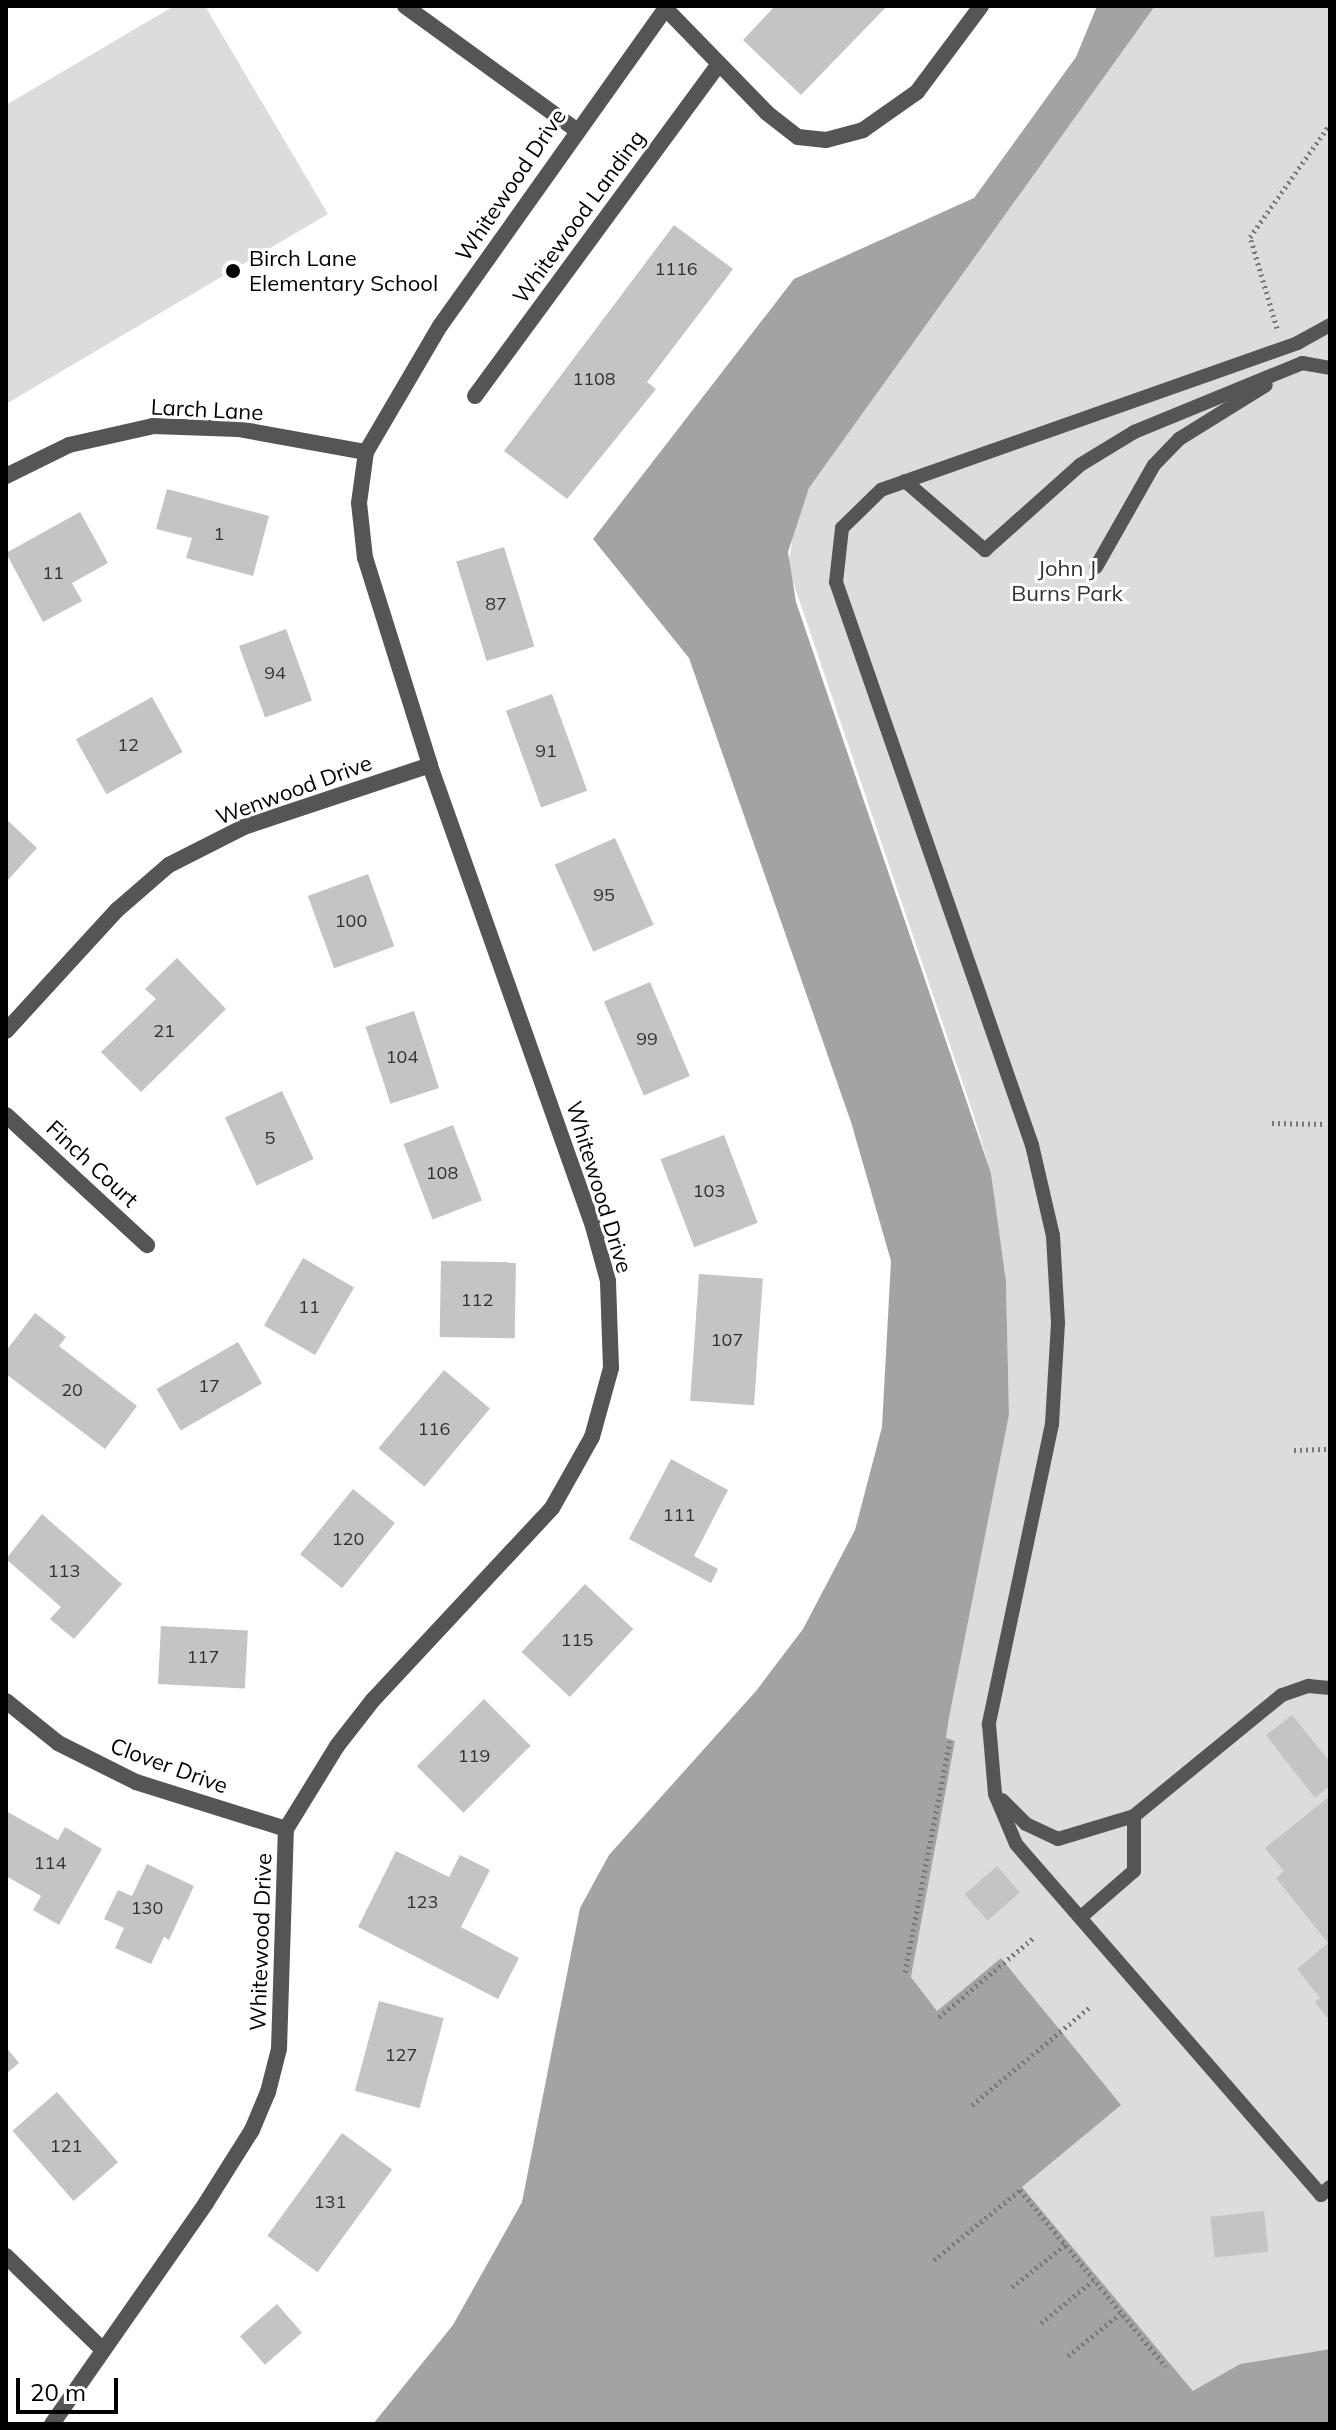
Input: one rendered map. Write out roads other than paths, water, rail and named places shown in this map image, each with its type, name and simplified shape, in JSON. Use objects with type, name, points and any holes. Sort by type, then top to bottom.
[{"type":"street","points":[[405,6],[575,129]]},
{"type":"street","points":[[666,7],[719,64],[798,137],[826,140],[863,130],[917,92],[981,6]]},
{"type":"street","name":"Whitewood Drive","points":[[52,2424],[206,2203],[252,2130],[268,2092],[279,2049],[286,1829],[337,1746],[373,1700],[552,1508],[592,1437],[611,1368],[608,1281],[593,1226],[430,765],[365,558],[359,503],[366,452],[440,326],[575,129],[666,7]]},
{"type":"street","name":"Whitewood Landing","points":[[475,396],[719,64]]},
{"type":"street","name":"Larch Lane","points":[[6,476],[69,445],[153,426],[238,429],[366,452]]},
{"type":"street","name":"Wenwood Drive","points":[[6,1031],[117,910],[169,865],[244,827],[430,765]]},
{"type":"street","name":"Finch Court","points":[[6,1115],[147,1245]]},
{"type":"street","name":"Clover Drive","points":[[6,1701],[58,1743],[136,1782],[286,1829]]},
{"type":"street","points":[[6,2256],[102,2349]]},
{"type":"lane","points":[[1330,325],[1298,343],[881,490],[842,528],[836,582],[1032,1145],[1053,1236],[1058,1323],[1052,1424],[989,1724],[995,1794],[1016,1844],[1321,2195],[1330,2187]]},
{"type":"lane","points":[[1298,343],[1330,339]]},
{"type":"lane","points":[[905,481],[985,550],[1080,465],[1134,432],[1302,363],[1330,368]]},
{"type":"lane","points":[[1096,567],[1154,465],[1179,439],[1302,363]]},
{"type":"lane","points":[[995,1794],[1026,1824],[1058,1839],[1134,1816],[1282,1695],[1308,1686],[1330,1688]]},
{"type":"lane","points":[[1081,1917],[1134,1871],[1134,1816]]},
{"type":"place","name":"Birch Lane Elementary School","points":[[233,271]]},
{"type":"park label","name":"John J Burns Park","points":[[1067,580]]}]
